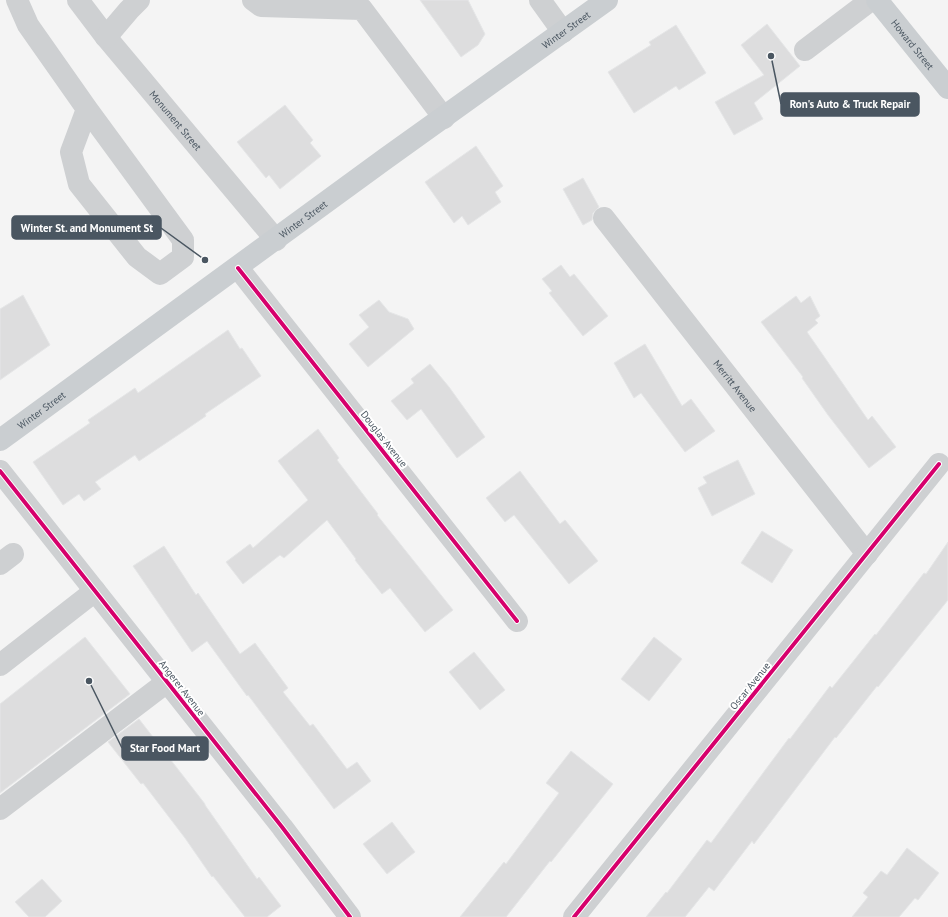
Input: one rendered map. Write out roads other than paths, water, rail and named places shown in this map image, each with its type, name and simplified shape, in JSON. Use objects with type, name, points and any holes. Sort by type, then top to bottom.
[{"type":"main road","name":"Winter Street","points":[[0,440],[238,268],[385,159],[607,0]]},
{"type":"main road","name":"Howard Street","points":[[877,0],[948,88]]},
{"type":"street","points":[[17,0],[28,25],[87,110],[183,240],[183,257],[160,274],[136,257],[79,184],[71,152],[87,110]]},
{"type":"street","name":"Monument Street","points":[[78,0],[106,37],[276,240]]},
{"type":"street","points":[[106,37],[139,0]]},
{"type":"street","points":[[253,0],[261,6],[362,9],[444,118]]},
{"type":"street","points":[[540,0],[563,32]]},
{"type":"street","points":[[805,50],[871,0]]},
{"type":"street","name":"Merritt Avenue","points":[[604,218],[867,554]]},
{"type":"street","name":"Douglas Avenue","points":[[238,268],[517,621]]},
{"type":"street","name":"Oscar Avenue","points":[[574,917],[939,464]]},
{"type":"street","name":"Angerer Avenue","points":[[0,471],[282,826],[350,917]]},
{"type":"street","points":[[3,658],[95,591]]},
{"type":"street","points":[[0,809],[167,682]]},
{"type":"place","name":"Ron's Auto & Truck Repair","points":[[771,56]]},
{"type":"place","name":"Winter St. and Monument St","points":[[205,260]]},
{"type":"place","name":"Star Food Mart","points":[[89,681]]}]
